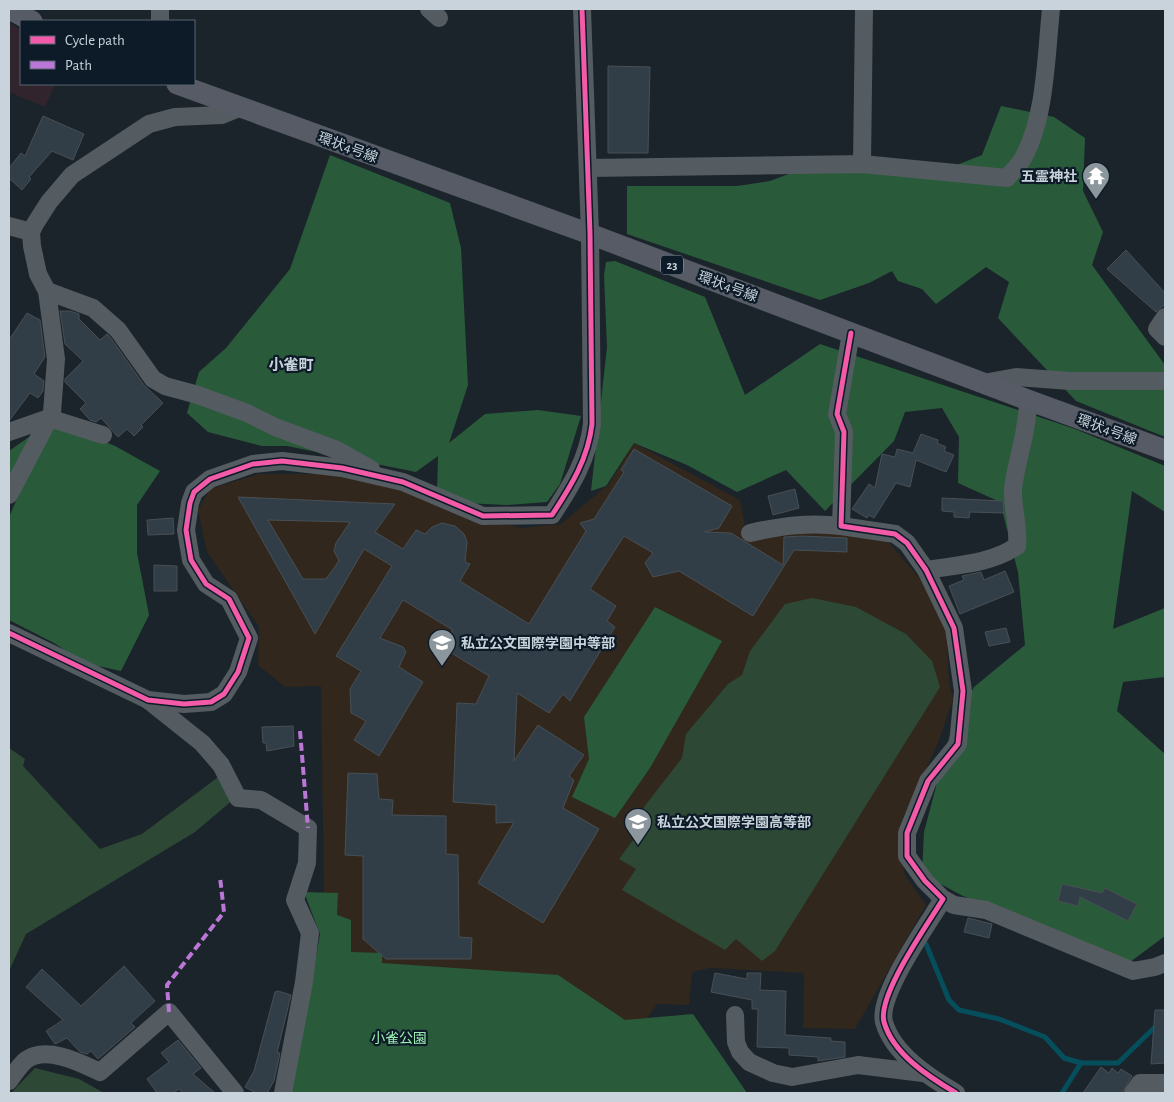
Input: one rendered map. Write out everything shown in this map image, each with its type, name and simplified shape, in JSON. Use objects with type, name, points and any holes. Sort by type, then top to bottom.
[{"type":"main road","points":[[9,9],[30,20]]},
{"type":"main road","name":"環状4号線","points":[[180,85],[590,234],[1165,450]]},
{"type":"street","points":[[148,700],[184,704],[212,702],[224,694],[238,672],[248,638],[228,599],[206,584],[191,560],[186,530],[190,503],[200,485],[228,472],[270,462],[342,468],[403,482],[483,516],[552,515],[570,488],[590,444],[592,424],[590,234],[582,9]]},
{"type":"street","points":[[862,164],[864,9]]},
{"type":"street","points":[[588,168],[862,164],[1007,178],[1022,160],[1034,128],[1041,101],[1051,9]]},
{"type":"street","points":[[9,495],[52,413],[56,359],[47,291],[38,274],[31,232],[49,202],[72,175],[149,124],[175,117],[222,115],[239,108]]},
{"type":"street","points":[[9,226],[31,232]]},
{"type":"street","points":[[47,291],[93,308],[118,330],[154,379],[179,392],[198,395],[337,450],[387,477]]},
{"type":"street","points":[[841,526],[844,432],[837,414],[851,333]]},
{"type":"street","points":[[984,383],[1016,377],[1070,381],[1165,382]]},
{"type":"street","points":[[926,570],[982,562],[1006,553],[1017,546],[1019,530],[1013,489],[1028,420],[1028,400]]},
{"type":"street","points":[[9,432],[49,418],[104,434]]},
{"type":"street","points":[[750,533],[782,526],[817,523],[895,534],[907,543],[926,570],[954,628],[963,691],[958,744],[928,781],[907,833],[907,856],[925,881],[943,899],[954,905],[986,910],[1133,971],[1165,963]]},
{"type":"street","points":[[9,633],[148,700],[202,743],[221,765],[238,798],[261,800],[308,828],[307,863],[295,900],[310,933],[304,982],[283,1093]]},
{"type":"street","points":[[943,899],[894,981],[884,1003],[884,1020],[891,1038],[923,1073],[956,1093]]},
{"type":"street","points":[[9,1081],[26,1060],[36,1055],[76,1061],[100,1072],[169,1012],[235,1093]]},
{"type":"street","points":[[736,1015],[736,1042],[740,1052],[749,1062],[773,1073],[792,1077],[858,1065],[923,1073]]},
{"type":"street","points":[[1133,1093],[1140,1083],[1165,1083]]},
{"type":"shaded area","points":[[9,23],[20,29],[20,85],[55,85],[45,107],[9,92]]},
{"type":"shaded area","points":[[634,443],[740,500],[747,537],[803,528],[885,538],[927,587],[946,629],[949,683],[953,699],[938,743],[903,818],[899,844],[905,875],[926,905],[855,1029],[803,1028],[804,973],[710,968],[692,972],[689,1005],[657,1004],[635,1036],[325,969],[321,686],[285,687],[258,665],[259,627],[207,552],[198,510],[210,489],[259,474],[342,474],[399,488],[455,513],[521,528],[561,524],[609,484]]},
{"type":"green space","points":[[1001,106],[1054,117],[1085,138],[1083,191],[1103,232],[1092,265],[1165,365],[1165,437],[1076,401],[998,318],[1009,282],[986,267],[936,304],[922,289],[898,281],[892,271],[869,283],[820,300],[627,234],[627,186],[737,186],[770,181],[818,163],[926,177],[982,155]]},
{"type":"green space","points":[[330,155],[450,203],[461,248],[468,385],[449,443],[485,414],[538,410],[581,416],[560,484],[547,502],[507,505],[464,503],[437,492],[438,456],[416,472],[287,446],[262,446],[208,432],[187,413],[199,372],[226,348],[290,269]]},
{"type":"green space","points":[[615,261],[705,297],[745,395],[820,344],[1075,429],[1165,466],[1165,512],[1132,491],[1113,629],[1165,608],[1165,677],[1123,682],[1117,711],[1165,754],[1165,936],[1126,965],[963,896],[922,874],[924,832],[949,738],[974,687],[1025,645],[1018,572],[1000,502],[958,483],[959,437],[942,408],[905,412],[894,441],[825,511],[786,470],[737,492],[687,465],[634,443],[606,486],[591,491],[607,347],[604,275],[606,262]]},
{"type":"green space","points":[[53,420],[115,446],[160,471],[137,505],[137,553],[149,615],[121,671],[84,663],[54,643],[9,620],[9,517],[20,492],[9,477],[9,451]]},
{"type":"green space","points":[[812,598],[856,607],[906,634],[932,661],[940,687],[775,951],[762,961],[736,939],[725,950],[622,890],[636,869],[619,859],[642,828],[644,807],[682,758],[686,734],[728,684],[742,675],[750,651],[785,604]]},
{"type":"green space","points":[[655,607],[722,641],[650,768],[615,818],[572,797],[589,759],[584,717]]},
{"type":"green space","points":[[9,748],[25,759],[23,766],[100,849],[142,834],[221,775],[234,799],[195,832],[26,934],[9,971]]},
{"type":"green space","name":"小雀公園","points":[[304,892],[338,893],[337,915],[351,920],[351,952],[382,953],[382,963],[558,975],[625,1020],[693,1014],[747,1093],[289,1093],[293,1085],[320,934]]},
{"type":"green space","points":[[35,1068],[79,1079],[104,1093],[11,1093]]},
{"type":"building","points":[[608,66],[650,67],[648,153],[608,153]]},
{"type":"building","points":[[43,116],[84,134],[73,160],[52,151],[29,177],[31,179],[22,190],[9,178],[9,168],[21,153],[25,156]]},
{"type":"building","points":[[1126,250],[1165,293],[1165,304],[1156,312],[1107,269]]},
{"type":"building","points":[[60,311],[70,311],[79,314],[79,319],[100,340],[107,334],[144,385],[163,403],[141,425],[143,427],[134,436],[127,429],[118,437],[101,418],[96,422],[90,420],[80,409],[86,403],[65,382],[65,379],[83,361],[65,344]]},
{"type":"building","points":[[27,313],[40,320],[45,357],[34,374],[44,381],[43,391],[38,398],[30,393],[9,421],[9,340]]},
{"type":"building","points":[[921,434],[938,440],[937,443],[946,447],[944,451],[954,455],[946,472],[916,460],[910,487],[896,483],[874,518],[869,515],[867,518],[852,509],[869,484],[875,488],[882,454],[895,457],[897,449],[913,453]]},
{"type":"building","points":[[634,449],[732,506],[719,528],[705,532],[731,533],[783,565],[784,537],[847,538],[847,552],[794,550],[753,616],[679,571],[653,577],[645,563],[653,553],[624,536],[590,589],[616,606],[607,621],[615,627],[570,701],[563,694],[549,713],[517,693],[514,761],[538,725],[584,755],[569,776],[574,780],[563,808],[599,829],[543,923],[478,883],[514,822],[496,823],[496,805],[453,802],[457,703],[476,704],[489,676],[440,646],[453,630],[403,600],[380,638],[403,647],[406,652],[399,667],[423,682],[379,756],[354,740],[366,721],[351,713],[350,689],[361,671],[336,656],[392,566],[364,549],[315,634],[238,497],[395,504],[375,532],[403,549],[416,530],[425,534],[432,527],[442,523],[455,526],[464,534],[467,542],[465,562],[470,564],[460,581],[529,624],[586,531],[580,523],[594,519],[624,472],[621,470]],"holes":[[[268,520],[350,522],[336,543],[334,551],[339,561],[326,579],[303,579]]]},
{"type":"building","points":[[795,489],[799,508],[773,515],[768,496]]},
{"type":"building","points":[[942,498],[1003,501],[1004,513],[970,512],[969,518],[954,517],[954,512],[942,511]]},
{"type":"building","points":[[173,518],[174,534],[148,535],[147,520]]},
{"type":"building","points":[[154,565],[177,566],[177,591],[154,591]]},
{"type":"building","points":[[1005,571],[1014,592],[960,614],[949,586],[964,580],[962,576],[981,572],[984,580]]},
{"type":"building","points":[[1006,628],[1010,642],[989,646],[985,632]]},
{"type":"building","points":[[293,726],[294,746],[267,751],[266,743],[263,743],[262,727]]},
{"type":"building","points":[[348,773],[377,774],[379,799],[393,800],[392,815],[446,816],[446,854],[458,855],[459,937],[472,938],[471,959],[386,959],[363,939],[363,856],[345,855]]},
{"type":"building","points":[[1062,884],[1102,893],[1105,888],[1137,904],[1128,921],[1080,897],[1078,906],[1058,901]]},
{"type":"building","points":[[968,918],[992,924],[989,938],[964,932]]},
{"type":"building","points":[[124,966],[155,1001],[131,1023],[135,1027],[98,1059],[91,1051],[87,1054],[80,1052],[67,1038],[55,1044],[46,1031],[63,1020],[26,987],[42,969],[81,1006]]},
{"type":"building","points":[[715,973],[747,979],[747,973],[761,973],[760,990],[786,991],[785,1035],[831,1038],[831,1041],[845,1042],[845,1057],[818,1061],[818,1057],[789,1055],[789,1048],[757,1047],[758,1009],[752,1009],[752,1000],[711,992]]},
{"type":"building","points":[[278,991],[291,995],[277,1053],[280,1053],[274,1081],[267,1093],[256,1093],[245,1087],[254,1071],[275,992]]},
{"type":"building","points":[[1155,1010],[1165,1010],[1165,1063],[1151,1064]]},
{"type":"building","points":[[178,1040],[201,1068],[193,1074],[215,1093],[183,1093],[179,1089],[173,1093],[157,1093],[147,1079],[169,1062],[161,1053]]},
{"type":"building","points":[[1101,1067],[1109,1073],[1112,1068],[1118,1073],[1121,1069],[1132,1076],[1122,1093],[1083,1093]]},
{"type":"waterway","points":[[926,944],[949,1000],[959,1010],[999,1019],[1045,1037],[1064,1058],[1081,1063],[1118,1063],[1154,1028],[1165,1028]]},
{"type":"waterway","points":[[1062,1093],[1081,1063]]},
{"type":"marked path","points":[[300,731],[308,828]]},
{"type":"marked path","points":[[169,1012],[167,985],[224,912],[220,877]]},
{"type":"cycle path","points":[[9,633],[148,700],[184,704],[211,702],[224,694],[238,672],[249,638],[229,599],[206,584],[191,560],[186,530],[190,503],[194,492],[210,479],[253,464],[282,461],[342,468],[403,482],[483,516],[552,515],[583,461],[592,424],[590,234],[582,9]]},
{"type":"cycle path","points":[[851,333],[837,414],[844,432],[841,526],[895,534],[907,543],[926,570],[954,628],[963,691],[958,744],[928,781],[907,833],[907,856],[925,881],[943,899],[905,960],[888,995],[884,1010],[884,1022],[895,1044],[913,1064],[956,1093]]},
{"type":"place","name":"五霊神社","points":[[1096,200]]},
{"type":"place","name":"私立公文国際学園中等部","points":[[442,667]]},
{"type":"place","name":"私立公文国際学園高等部","points":[[638,846]]},
{"type":"district","name":"小雀町","points":[[291,365]]}]
